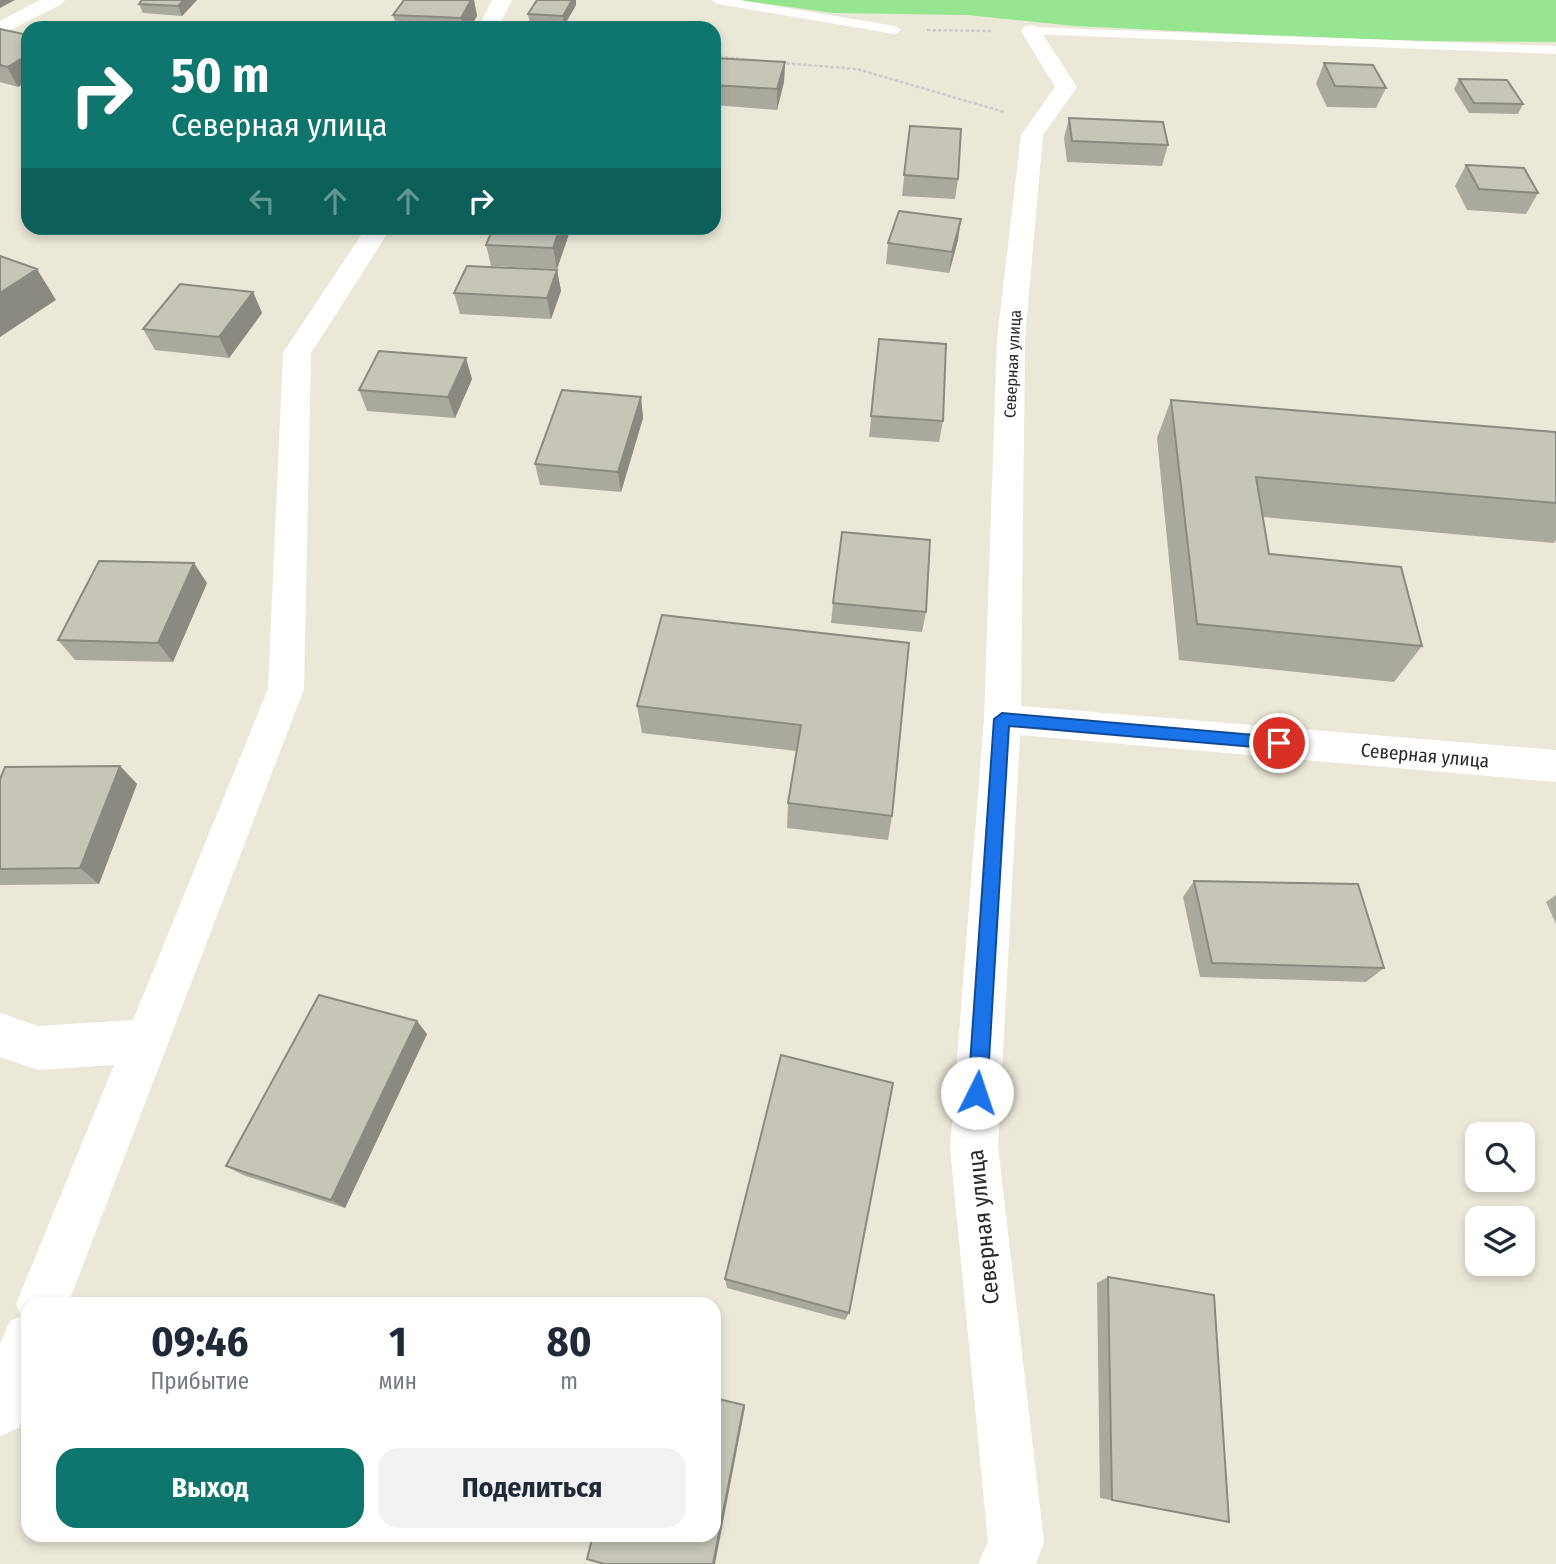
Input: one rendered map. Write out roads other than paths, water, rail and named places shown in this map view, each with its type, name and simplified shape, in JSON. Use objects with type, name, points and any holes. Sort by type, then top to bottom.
[{"type":"street","points":[[0,29],[55,0]]},
{"type":"street","points":[[492,21],[502,0]]},
{"type":"street","name":"Северная улица","points":[[1007,1564],[1016,1542],[974,1147],[1002,719],[1011,339],[1032,135],[1066,87],[1031,31]]},
{"type":"street","points":[[45,1297],[286,689],[297,352],[373,235]]},
{"type":"street","name":"Северная улица","points":[[1002,719],[1556,766]]},
{"type":"street","points":[[0,1035],[38,1048],[146,1041]]},
{"type":"street","points":[[0,1409],[21,1356]]},
{"type":"lane","points":[[718,0],[895,30]]},
{"type":"lane","points":[[1031,31],[1556,50]]}]
